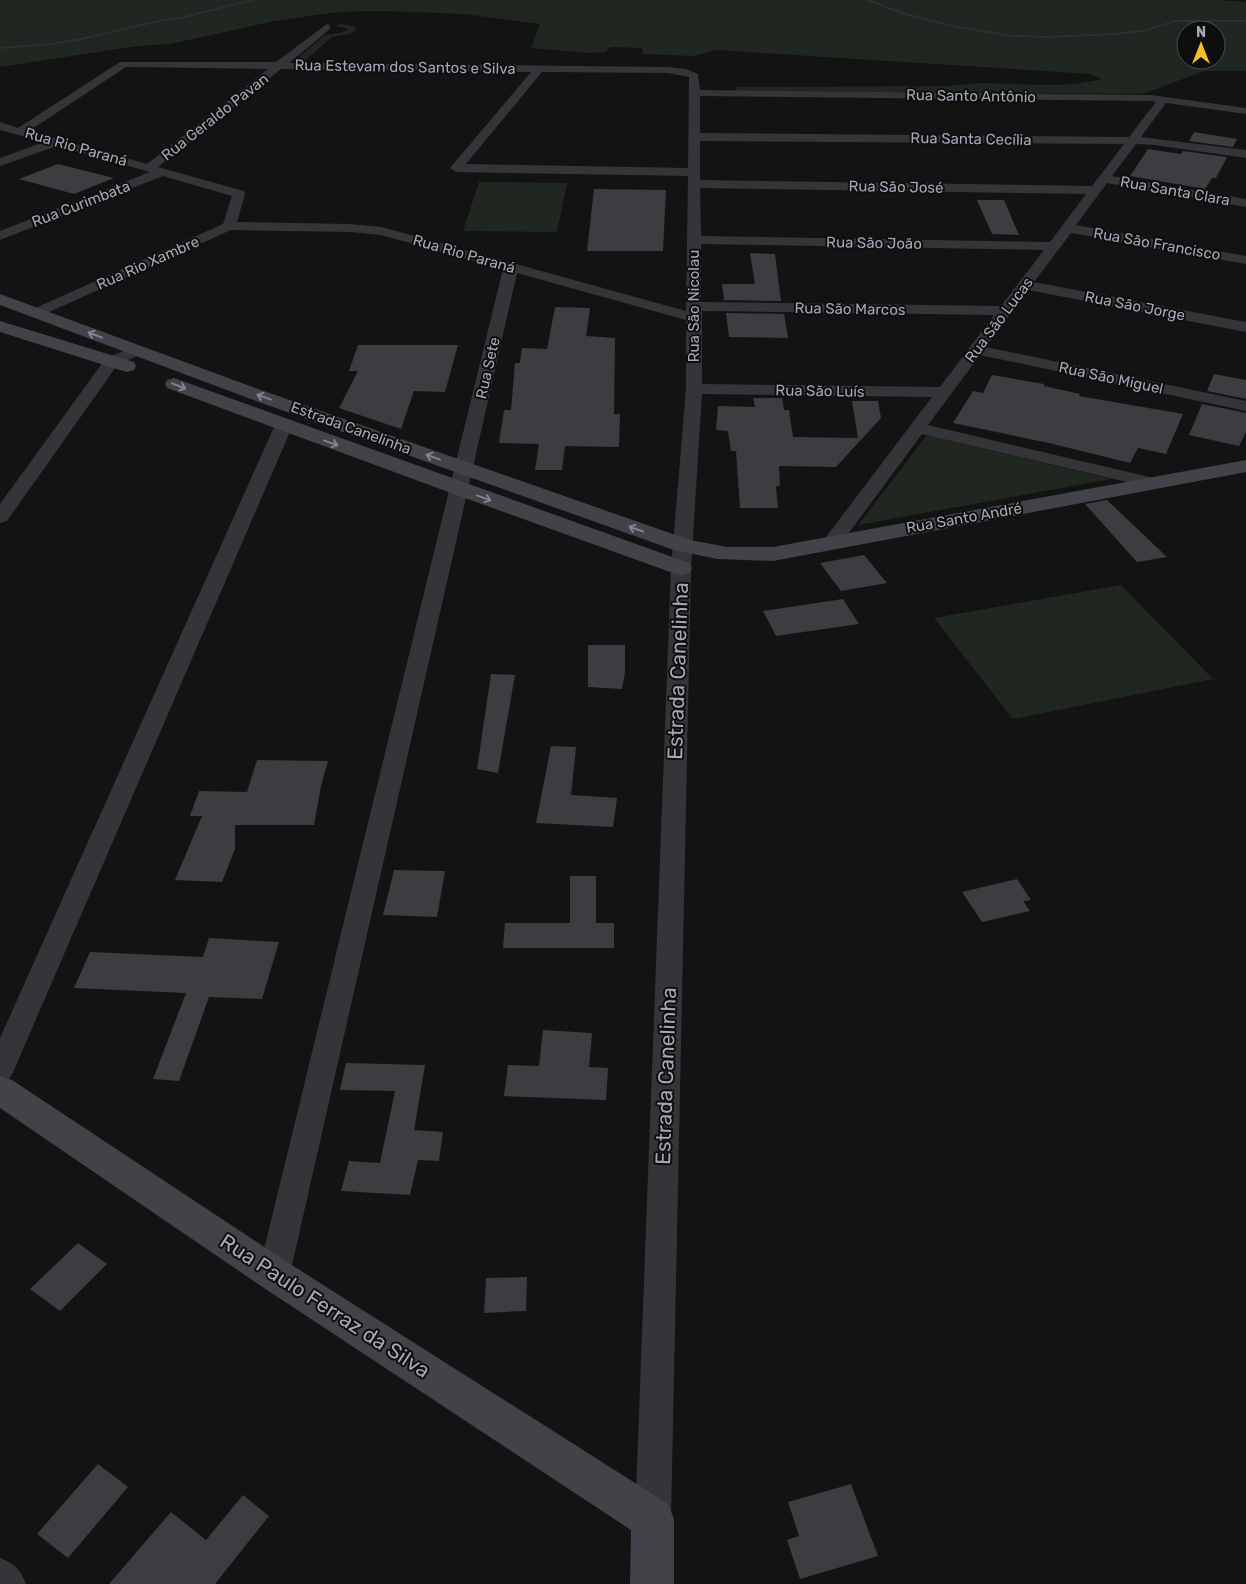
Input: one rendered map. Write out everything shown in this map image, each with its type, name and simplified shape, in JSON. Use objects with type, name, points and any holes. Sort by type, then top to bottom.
[{"type":"street","name":"Rua Geraldo Pavan","points":[[155,170],[328,27]]},
{"type":"street","name":"Rua Estevam dos Santos e Silva","points":[[21,131],[124,64],[686,72]]},
{"type":"street","name":"Rua São José","points":[[539,69],[456,168],[695,178],[1101,184]]},
{"type":"street","name":"Rua São Nicolau","points":[[681,557],[694,389],[695,312],[695,93],[694,76],[686,72]]},
{"type":"street","name":"Rua Santo Antônio","points":[[695,93],[1151,98],[1246,111]]},
{"type":"street","name":"Rua São Lucas","points":[[833,541],[1164,99]]},
{"type":"street","name":"Rua Rio Paraná","points":[[0,126],[239,194],[229,226],[350,228],[382,231],[511,267],[695,312]]},
{"type":"street","name":"Rua Santa Cecília","points":[[695,136],[1134,140],[1246,154]]},
{"type":"street","points":[[0,162],[57,142]]},
{"type":"street","name":"Rua Curimbata","points":[[0,236],[155,170]]},
{"type":"street","name":"Rua Santa Clara","points":[[1101,184],[1246,203]]},
{"type":"street","name":"Rua Rio Xambre","points":[[36,313],[229,226]]},
{"type":"street","name":"Rua São Francisco","points":[[1068,228],[1246,260]]},
{"type":"street","name":"Rua São João","points":[[695,240],[1054,246]]},
{"type":"street","name":"Rua Sete","points":[[274,1274],[511,267]]},
{"type":"street","name":"Rua São Jorge","points":[[1025,285],[1246,327]]},
{"type":"street","name":"Estrada Canelinha","points":[[0,299],[136,350],[462,479],[681,557],[652,1584]]},
{"type":"street","name":"Rua São Marcos","points":[[695,312],[1006,311]]},
{"type":"street","name":"Estrada Canelinha","points":[[0,326],[112,361],[284,426],[462,479]]},
{"type":"street","points":[[0,517],[112,361],[136,350]]},
{"type":"street","name":"Rua São Miguel","points":[[977,350],[1246,406]]},
{"type":"street","name":"Rua São Luís","points":[[694,389],[945,392]]},
{"type":"street","points":[[0,1070],[284,426]]},
{"type":"street","points":[[918,428],[1152,484]]},
{"type":"street","name":"Rua Santo André","points":[[681,557],[709,553],[738,556],[773,554],[833,541],[1246,466]]},
{"type":"street","name":"Rua Paulo Ferraz da Silva","points":[[0,1090],[274,1274],[653,1518]]},
{"type":"street","points":[[0,1578],[7,1584]]},
{"type":"shaded area","points":[[0,0],[1218,0],[1246,2],[1246,71],[1204,71],[1143,94],[736,91],[736,87],[944,86],[981,83],[1050,85],[1075,84],[1102,79],[1090,74],[717,50],[693,56],[643,54],[642,48],[611,47],[605,52],[588,53],[531,48],[540,24],[464,14],[384,11],[338,12],[275,21],[170,44],[137,46],[0,67]]},
{"type":"shaded area","points":[[339,24],[354,26],[356,30],[350,34],[332,37],[302,63],[293,62],[325,35],[348,30],[336,26]]},
{"type":"shaded area","points":[[479,182],[567,183],[557,232],[463,231]]},
{"type":"shaded area","points":[[927,435],[1111,479],[858,525]]},
{"type":"shaded area","points":[[1121,585],[1213,679],[1013,719],[934,618]]},
{"type":"building","points":[[1194,132],[1237,139],[1233,147],[1189,141]]},
{"type":"building","points":[[1148,149],[1181,154],[1183,151],[1227,157],[1216,178],[1212,178],[1205,189],[1130,176]]},
{"type":"building","points":[[58,164],[114,178],[74,194],[19,179]]},
{"type":"building","points":[[594,189],[666,190],[663,251],[587,251]]},
{"type":"building","points":[[977,200],[1004,200],[1019,235],[992,234]]},
{"type":"building","points":[[750,253],[775,254],[781,301],[724,300],[722,284],[755,284]]},
{"type":"building","points":[[555,307],[590,308],[586,336],[615,338],[614,414],[620,414],[619,447],[565,446],[562,470],[535,470],[539,444],[499,443],[504,410],[511,410],[515,363],[520,363],[522,348],[547,349]]},
{"type":"building","points":[[726,313],[784,314],[788,338],[729,337]]},
{"type":"building","points":[[358,345],[458,345],[445,392],[414,391],[401,429],[339,408],[358,371],[349,371]]},
{"type":"building","points":[[1214,374],[1246,380],[1246,399],[1207,391]]},
{"type":"building","points":[[992,375],[1044,384],[1044,386],[1080,394],[1079,396],[1183,414],[1166,454],[1138,448],[1130,463],[1049,443],[953,423],[973,391],[983,393]]},
{"type":"building","points":[[753,398],[782,398],[784,410],[789,410],[793,437],[858,438],[852,401],[878,401],[881,418],[836,467],[779,466],[780,486],[776,486],[778,508],[740,508],[736,451],[731,451],[728,431],[716,430],[718,406],[755,407]]},
{"type":"building","points":[[1202,404],[1246,413],[1246,432],[1239,446],[1189,435]]},
{"type":"building","points":[[1107,500],[1167,557],[1137,562],[1085,504]]},
{"type":"building","points":[[864,555],[887,583],[841,591],[820,563]]},
{"type":"building","points":[[843,599],[859,624],[776,636],[763,611]]},
{"type":"building","points":[[588,645],[625,645],[625,672],[622,689],[588,687]]},
{"type":"building","points":[[491,674],[515,675],[498,773],[477,769]]},
{"type":"building","points":[[551,746],[576,747],[571,795],[617,798],[613,827],[536,823]]},
{"type":"building","points":[[257,760],[328,761],[314,825],[235,825],[235,849],[222,882],[175,880],[202,816],[190,816],[199,791],[247,792]]},
{"type":"building","points":[[394,870],[445,871],[437,917],[383,915]]},
{"type":"building","points":[[570,876],[596,876],[596,923],[614,923],[614,948],[503,948],[505,923],[570,923]]},
{"type":"building","points":[[1017,879],[1031,900],[1023,901],[1030,911],[982,922],[962,892]]},
{"type":"building","points":[[209,938],[279,942],[262,999],[209,997],[179,1081],[153,1079],[186,993],[74,988],[90,952],[203,957]]},
{"type":"building","points":[[543,1030],[592,1033],[589,1067],[608,1068],[606,1100],[504,1096],[508,1065],[539,1066]]},
{"type":"building","points":[[346,1063],[425,1065],[414,1130],[443,1132],[439,1161],[418,1160],[410,1195],[341,1191],[349,1161],[380,1163],[395,1091],[340,1090]]},
{"type":"building","points":[[78,1243],[107,1264],[60,1311],[30,1289]]},
{"type":"building","points":[[527,1277],[526,1311],[484,1313],[486,1278]]},
{"type":"building","points":[[98,1464],[128,1487],[68,1558],[37,1534]]},
{"type":"building","points":[[851,1484],[878,1556],[800,1579],[787,1540],[799,1536],[788,1502]]},
{"type":"building","points":[[243,1495],[269,1516],[215,1584],[109,1584],[171,1512],[206,1540]]},
{"type":"waterway","points":[[0,48],[51,44],[81,39],[159,21],[181,18],[253,0]]},
{"type":"waterway","points":[[867,0],[905,14],[957,27],[1012,36],[1049,37],[1113,34],[1144,31],[1175,21],[1246,21]]}]
